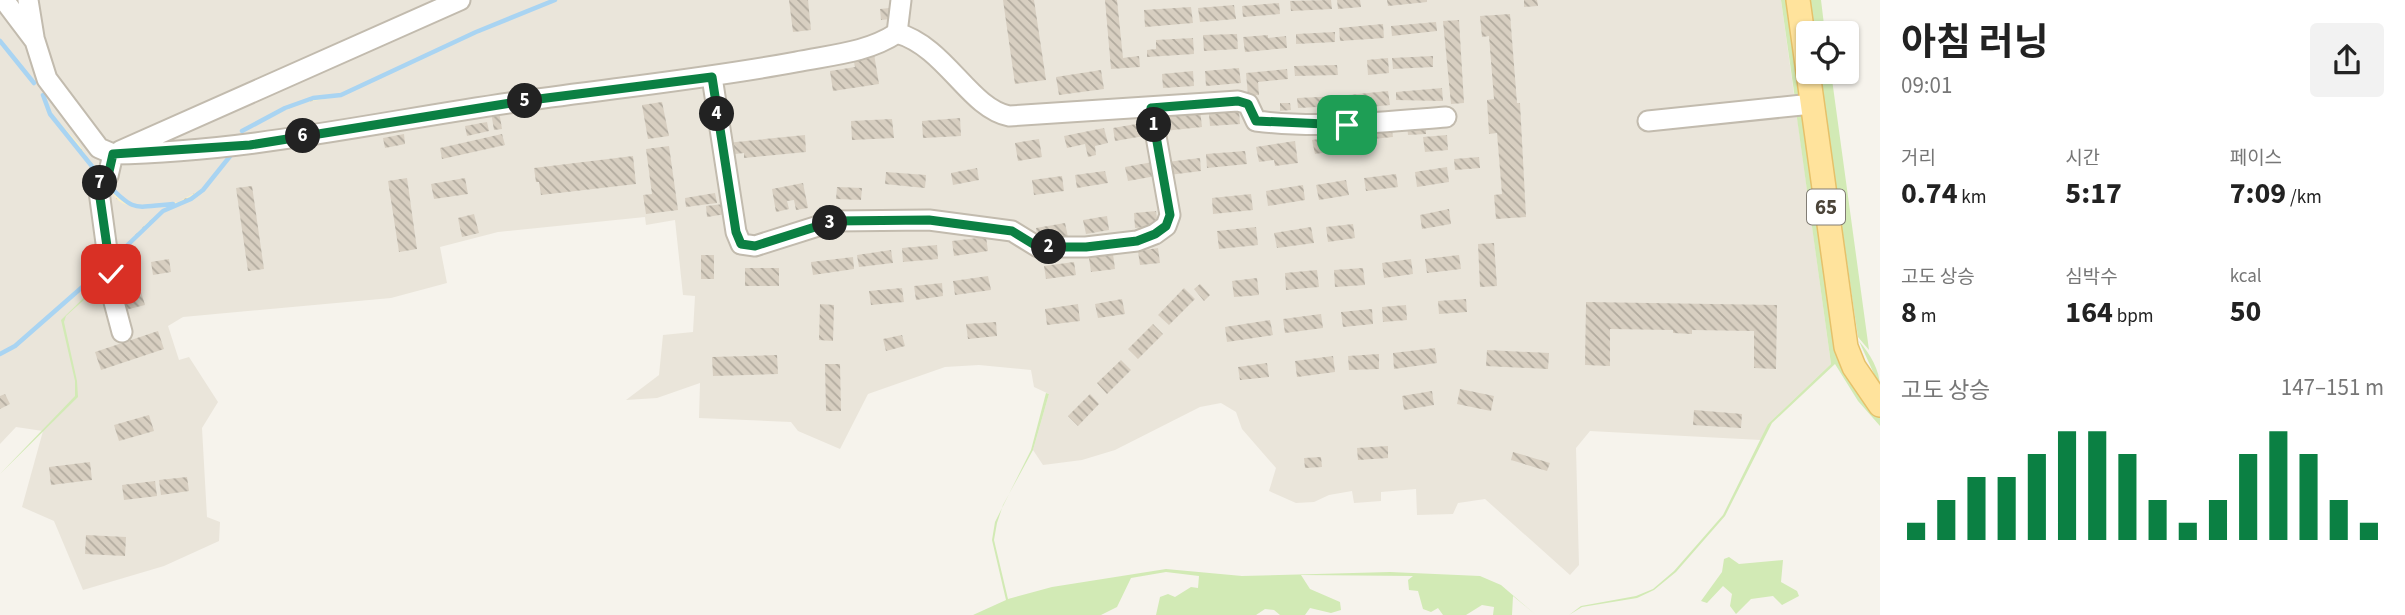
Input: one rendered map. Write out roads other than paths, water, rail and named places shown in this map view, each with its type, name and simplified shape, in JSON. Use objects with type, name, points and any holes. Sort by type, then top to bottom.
[{"type":"main road","name":"65","points":[[1798,0],[1846,347],[1854,367],[1880,405]]},
{"type":"street","points":[[5,0],[35,41]]},
{"type":"street","points":[[28,0],[35,41],[47,79],[99,148],[113,154],[250,145],[523,101],[712,77],[863,49],[882,43],[897,33],[909,36],[938,56],[990,110],[1009,116],[1238,101],[1248,104],[1256,121],[1272,123],[1347,125],[1446,117]]},
{"type":"street","points":[[113,154],[460,0]]},
{"type":"street","points":[[897,33],[901,0]]},
{"type":"street","points":[[712,77],[736,232],[741,244],[755,246],[834,221],[855,220],[965,224],[1012,231],[1038,247],[1086,247],[1137,241],[1166,226],[1170,215],[1151,108]]},
{"type":"street","points":[[1648,121],[1812,104]]},
{"type":"street","points":[[113,154],[108,176],[98,184],[114,302],[122,332]]},
{"type":"waterway","points":[[242,131],[285,108],[313,98],[341,95],[476,32],[555,0]]},
{"type":"waterway","points":[[0,41],[34,83]]},
{"type":"waterway","points":[[43,95],[50,114],[99,175]]},
{"type":"waterway","points":[[115,257],[163,211],[191,199],[203,190],[231,155]]},
{"type":"waterway","points":[[107,184],[124,200],[136,206],[173,204]]},
{"type":"waterway","points":[[0,354],[15,346],[104,268]]}]
